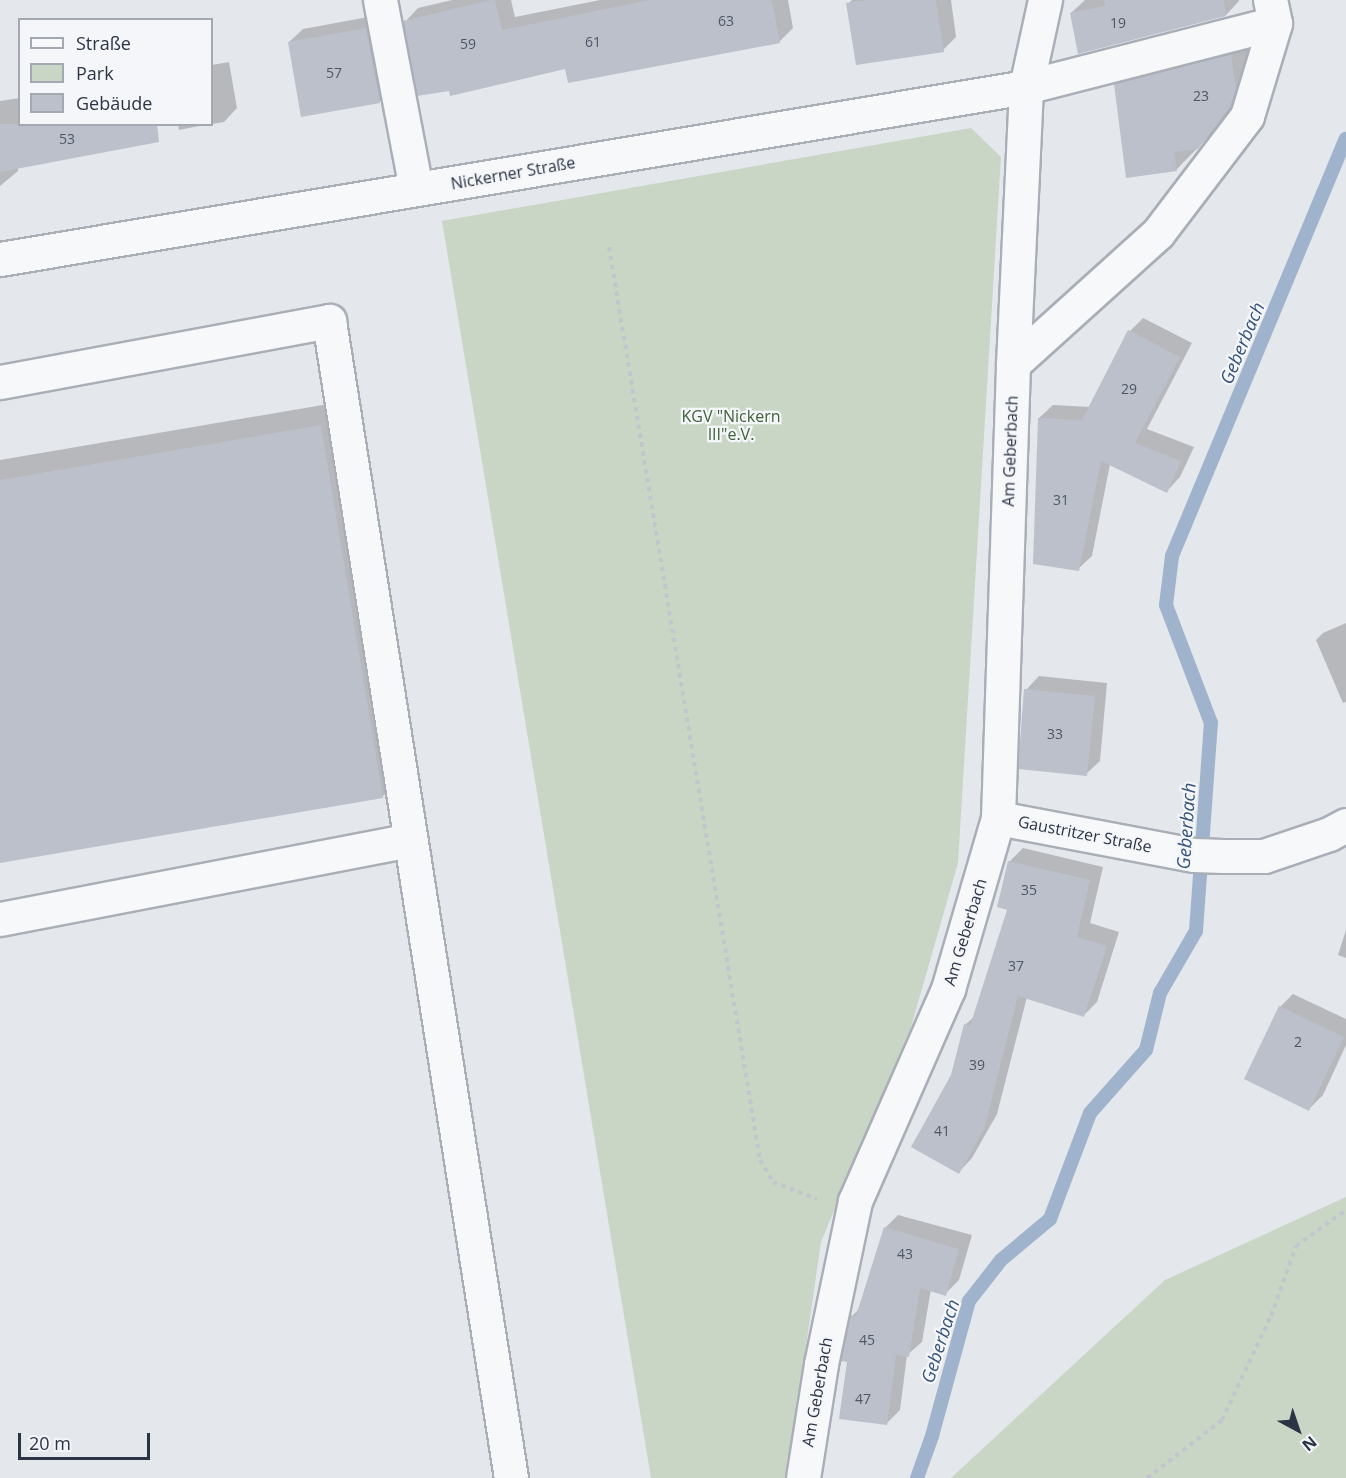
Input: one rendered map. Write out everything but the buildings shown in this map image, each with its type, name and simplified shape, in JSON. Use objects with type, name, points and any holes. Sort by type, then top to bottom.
[{"type":"street","points":[[380,0],[416,189]]},
{"type":"street","name":"Am Geberbach","points":[[803,1478],[821,1364],[855,1201],[948,989],[998,818],[1013,364],[1026,87],[1045,0]]},
{"type":"street","points":[[1026,87],[1273,11]]},
{"type":"street","points":[[1013,364],[1158,233],[1247,116],[1273,11]]},
{"type":"street","name":"Nickerner Straße","points":[[0,259],[1026,87]]},
{"type":"street","points":[[0,382],[329,321],[511,1478]]},
{"type":"street","name":"Gaustritzer Straße","points":[[998,818],[1209,856],[1264,856],[1329,834],[1346,825]]},
{"type":"street","points":[[0,919],[411,840]]},
{"type":"path","points":[[609,246],[760,1160],[773,1182],[807,1196],[838,1203],[855,1201]]},
{"type":"path","points":[[1147,1478],[1222,1420],[1271,1317],[1296,1246],[1346,1210]]},
{"type":"green space","name":"KGV \"Nickern III\"e.V.","points":[[971,128],[1001,157],[958,863],[911,1027],[821,1242],[787,1478],[651,1478],[442,221]]},
{"type":"green space","points":[[1346,1197],[1346,1478],[951,1478],[1165,1280]]},
{"type":"waterway","name":"Geberbach","points":[[917,1478],[932,1436],[969,1301],[1001,1260],[1050,1219],[1090,1113],[1146,1050],[1160,993],[1196,931],[1211,723],[1166,605],[1172,556],[1346,139]]}]
